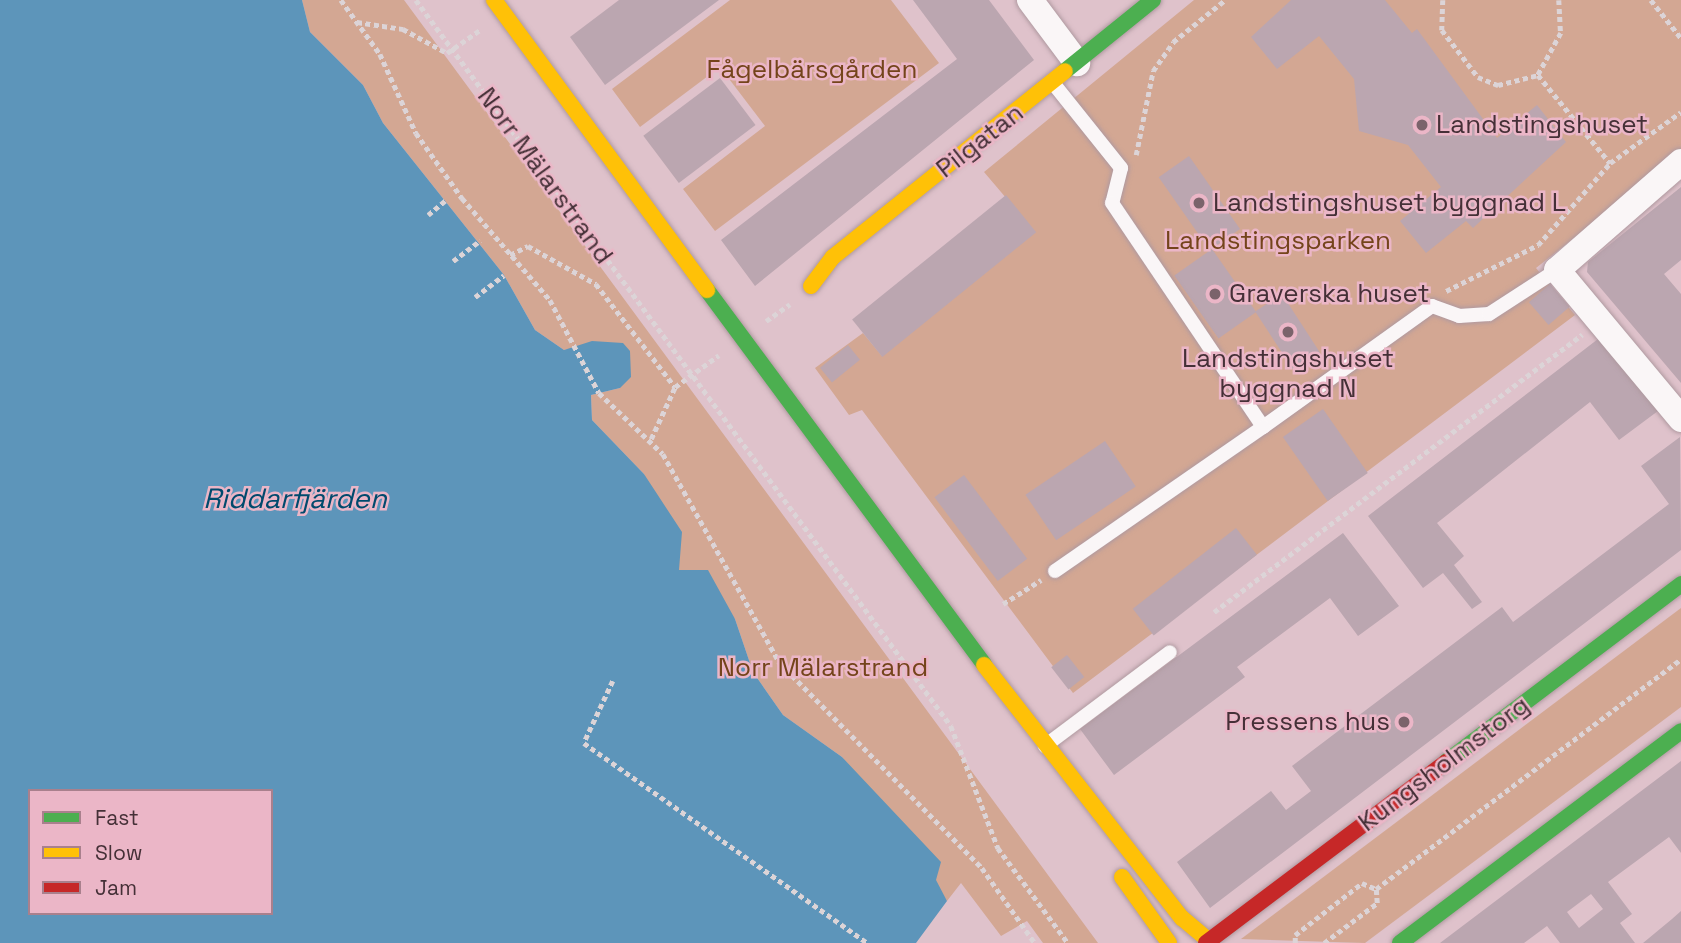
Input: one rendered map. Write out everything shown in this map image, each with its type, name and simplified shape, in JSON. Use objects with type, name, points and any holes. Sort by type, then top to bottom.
[{"type":"street","points":[[494,0],[1044,747],[1148,878],[1209,942]]},
{"type":"street","points":[[1030,0],[1077,63]]},
{"type":"street","name":"Pilgatan","points":[[811,286],[833,257],[1153,0]]},
{"type":"street","points":[[1681,162],[1557,270],[1681,419]]},
{"type":"street","name":"Kungsholmstorg","points":[[1209,942],[1681,584]]},
{"type":"street","points":[[1400,943],[1681,731]]},
{"type":"street","points":[[1044,747],[1112,860],[1169,943]]},
{"type":"lane","points":[[1053,83],[1121,168],[1112,203],[1263,427]]},
{"type":"lane","points":[[1055,571],[1432,306],[1459,316],[1489,314],[1557,270]]},
{"type":"lane","points":[[1044,747],[1170,652]]},
{"type":"path","points":[[341,0],[380,54],[416,133],[579,345],[599,393],[652,439],[780,663],[982,868],[1035,943]]},
{"type":"path","name":"Norr Mälarstrand","points":[[416,0],[690,376],[951,726],[998,848],[1068,943]]},
{"type":"path","points":[[1121,168],[1135,157],[1139,114],[1153,71],[1173,42],[1225,0]]},
{"type":"path","points":[[1443,0],[1442,30],[1478,77],[1513,84],[1538,75],[1561,33],[1559,0]]},
{"type":"path","points":[[1651,0],[1681,38]]},
{"type":"path","points":[[357,22],[412,32],[438,52],[453,50]]},
{"type":"path","points":[[1538,75],[1610,163]]},
{"type":"path","points":[[1432,306],[1436,296],[1538,245],[1610,163],[1681,112]]},
{"type":"path","points":[[428,215],[447,199]]},
{"type":"path","points":[[453,261],[480,241]]},
{"type":"path","points":[[510,255],[528,246],[596,284],[676,387]]},
{"type":"path","points":[[475,297],[504,275]]},
{"type":"path","points":[[1214,612],[1599,322]]},
{"type":"path","points":[[652,439],[676,387],[690,376]]},
{"type":"path","points":[[1003,604],[1055,571]]},
{"type":"path","points":[[1376,889],[1681,659]]},
{"type":"path","points":[[613,681],[584,743],[868,943]]},
{"type":"path","points":[[1295,943],[1295,935],[1362,883],[1376,889]]},
{"type":"path","points":[[1324,943],[1377,902],[1376,889]]},
{"type":"green space","name":"Norr Mälarstrand","points":[[302,0],[404,0],[1098,943],[1043,943],[1027,921],[1001,936],[961,883],[947,901],[842,757],[783,715],[753,672],[735,619],[679,570],[644,474],[592,420],[591,395],[620,388],[607,342],[564,350],[535,330],[504,275],[383,123],[363,85],[310,32]]},
{"type":"green space","name":"Fågelbärsgården","points":[[730,0],[891,0],[939,63],[715,231],[683,189],[765,126],[720,67],[640,127],[612,89]]},
{"type":"green space","name":"Landstingsparken","points":[[1194,0],[1681,0],[1681,153],[1536,268],[1575,315],[1073,693],[862,410],[849,415],[815,368],[863,333],[882,356],[1035,232],[984,172]]},
{"type":"green space","points":[[1681,608],[1681,707],[1365,943],[1241,939]]},
{"type":"water","name":"Riddarfjärden","points":[[0,0],[302,0],[310,32],[363,85],[383,123],[504,275],[535,330],[564,350],[592,341],[623,343],[630,351],[631,377],[620,388],[591,395],[592,420],[644,474],[682,532],[679,570],[708,570],[735,619],[753,672],[783,715],[842,757],[941,862],[936,880],[947,901],[916,943],[0,943]]},
{"type":"building","points":[[619,0],[719,0],[605,85],[570,37]]},
{"type":"building","points":[[913,0],[989,0],[1034,60],[755,286],[721,240],[957,59]]},
{"type":"building","name":"Landstingshuset","points":[[1291,0],[1385,0],[1412,33],[1417,29],[1497,138],[1537,105],[1566,142],[1473,228],[1466,221],[1426,253],[1400,221],[1441,187],[1408,145],[1359,131],[1354,79],[1319,36],[1277,69],[1251,37]]},
{"type":"building","points":[[720,78],[756,125],[679,183],[643,136]]},
{"type":"building","name":"Landstingshuset byggnad L","points":[[1189,156],[1240,229],[1210,250],[1159,177]]},
{"type":"building","points":[[1681,187],[1681,260],[1664,274],[1681,294],[1681,383],[1587,272],[1588,262]]},
{"type":"building","points":[[1006,195],[1036,232],[882,357],[852,320]]},
{"type":"building","name":"Graverska huset","points":[[1212,249],[1256,312],[1218,338],[1174,275]]},
{"type":"building","points":[[1550,284],[1570,307],[1549,325],[1529,302]]},
{"type":"building","name":"Landstingshuset byggnad N","points":[[1282,294],[1320,353],[1293,370],[1255,311]]},
{"type":"building","points":[[1598,339],[1658,411],[1619,440],[1590,402],[1437,523],[1464,556],[1454,565],[1482,602],[1472,609],[1443,573],[1423,588],[1368,516]]},
{"type":"building","points":[[848,345],[860,360],[832,382],[820,368]]},
{"type":"building","points":[[1323,409],[1368,473],[1328,501],[1283,437]]},
{"type":"building","points":[[1680,437],[1681,550],[1210,908],[1177,862],[1271,791],[1286,810],[1311,791],[1292,766],[1502,607],[1513,622],[1669,504],[1641,466]]},
{"type":"building","points":[[1105,441],[1136,487],[1056,540],[1025,495]]},
{"type":"building","points":[[964,475],[1027,559],[998,581],[934,497]]},
{"type":"building","points":[[1236,528],[1257,555],[1154,635],[1133,609]]},
{"type":"building","points":[[1343,533],[1399,606],[1358,636],[1330,598],[1237,667],[1245,677],[1114,775],[1080,729]]},
{"type":"building","points":[[1067,655],[1084,677],[1068,689],[1051,667]]},
{"type":"building","points":[[1681,761],[1681,853],[1669,837],[1608,882],[1632,914],[1620,923],[1635,943],[1560,943],[1547,926],[1524,943],[1440,943]],"holes":[[[1591,894],[1603,909],[1579,928],[1567,912]]]},
{"type":"building","points":[[1681,911],[1681,943],[1643,943],[1672,919]]},
{"type":"traffic: fast","points":[[1065,71],[1153,0]]},
{"type":"traffic: fast","points":[[707,290],[984,665]]},
{"type":"traffic: fast","points":[[1446,762],[1681,584]]},
{"type":"traffic: fast","points":[[1400,943],[1681,731]]},
{"type":"traffic: slow","points":[[494,0],[707,290]]},
{"type":"traffic: slow","points":[[811,286],[833,257],[1065,71]]},
{"type":"traffic: slow","points":[[984,665],[1182,918],[1212,943]]},
{"type":"traffic: slow","points":[[1122,877],[1169,943]]},
{"type":"traffic: jam","points":[[1206,943],[1446,762]]},
{"type":"place","name":"Landstingshuset","points":[[1422,125]]},
{"type":"place","name":"Landstingshuset byggnad L","points":[[1199,203]]},
{"type":"place","name":"Graverska huset","points":[[1215,294]]},
{"type":"place","name":"Landstingshuset byggnad N","points":[[1288,332]]},
{"type":"place","name":"Pressens hus","points":[[1404,722]]}]
